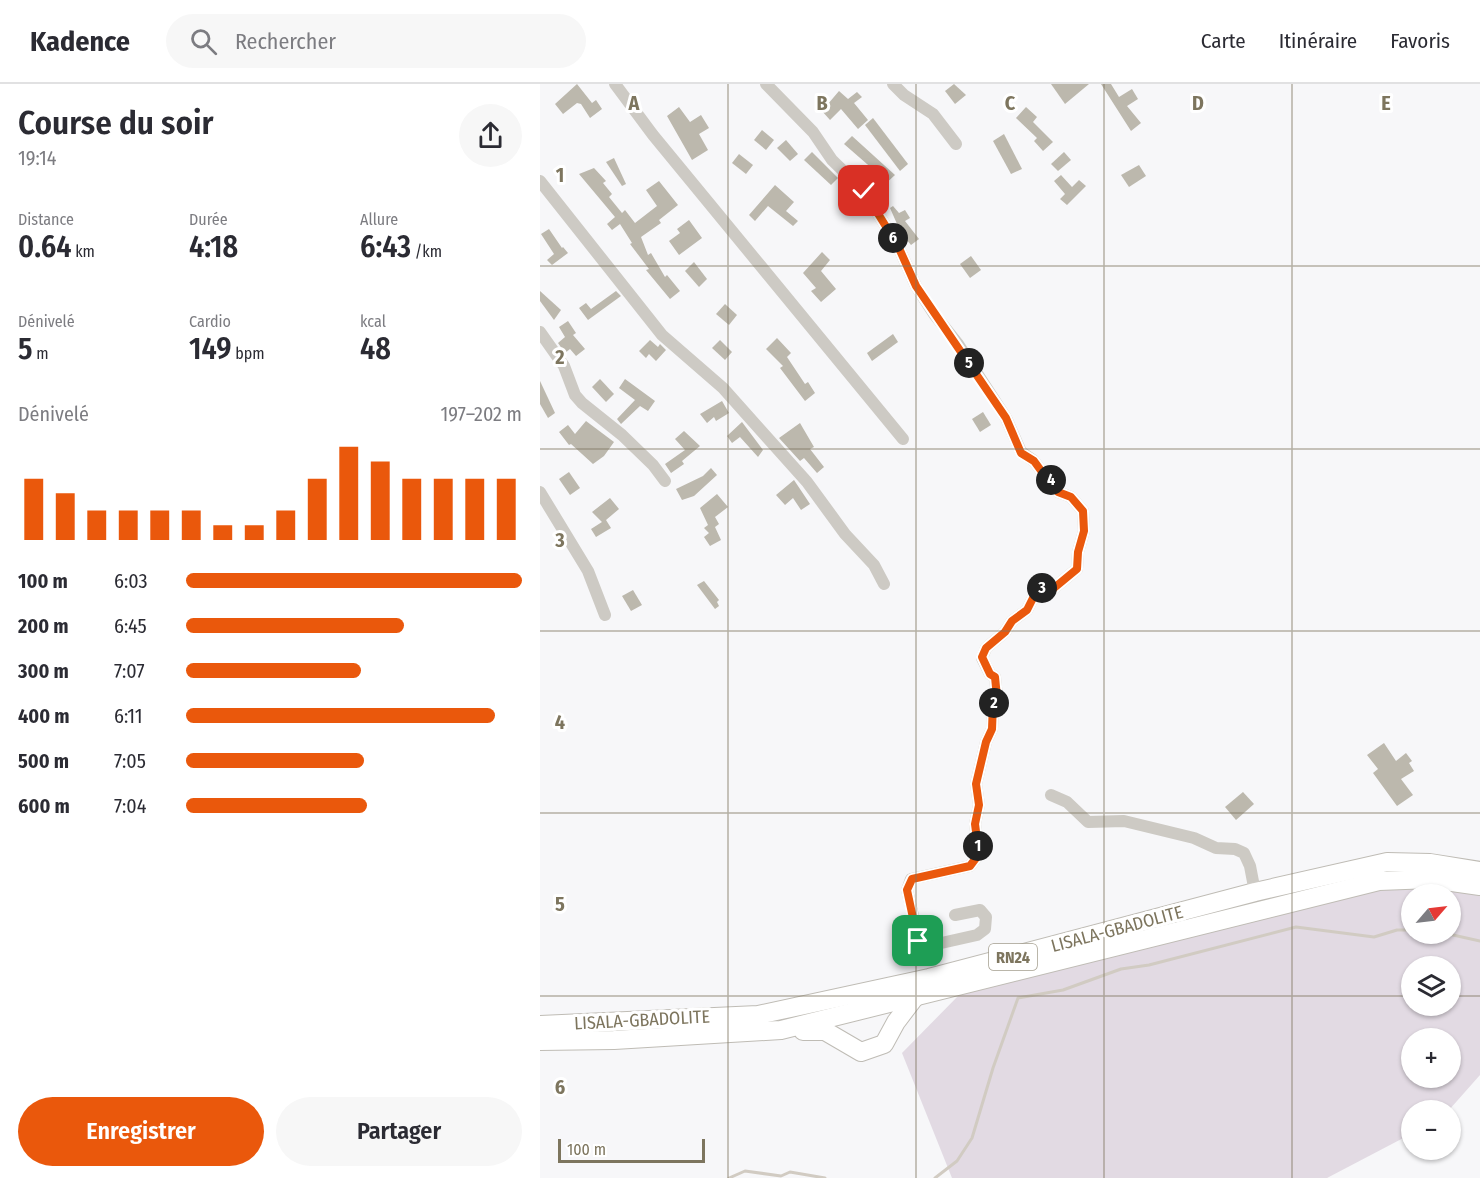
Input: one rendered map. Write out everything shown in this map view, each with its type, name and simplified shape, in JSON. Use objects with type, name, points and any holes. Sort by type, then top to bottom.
[{"type":"main road","name":"LISALA-GBADOLITE","points":[[540,1041],[593,1032],[759,1015],[786,1010],[940,976],[1256,891],[1387,862],[1430,863],[1480,871]]},
{"type":"main road","name":"LISALA-GBADOLITE","points":[[540,1025],[593,1032],[781,1030],[1380,881],[1431,879],[1480,886]]},
{"type":"main road","points":[[781,1030],[825,1031],[861,1052],[884,1044],[896,1022],[915,997]]},
{"type":"street","points":[[615,84],[653,135],[903,440]]},
{"type":"street","points":[[766,84],[813,132],[832,160],[864,191],[898,246],[922,295],[1006,418],[1021,453],[1034,461],[1042,472],[1047,473],[1058,492],[1071,497],[1083,511],[1084,531],[1078,552],[1077,569],[1054,588],[1038,588],[1027,610],[1012,621],[1005,632],[986,648],[982,657],[990,674],[995,677],[997,697],[993,704],[992,729],[986,742],[976,784],[979,805],[975,824],[979,854],[970,866],[912,879],[907,890],[918,941],[928,946],[977,935],[986,929],[986,917],[980,910],[955,915]]},
{"type":"street","points":[[893,84],[904,95],[933,114],[956,144]]},
{"type":"street","points":[[540,181],[662,335],[723,388],[807,482],[845,534],[874,566],[884,584]]},
{"type":"street","points":[[540,332],[564,366],[575,395],[622,435],[653,465],[665,481]]},
{"type":"street","points":[[540,492],[588,571],[605,615]]},
{"type":"street","points":[[1051,795],[1067,802],[1088,822],[1124,821],[1194,838],[1216,848],[1235,849],[1244,853],[1250,866],[1256,891]]},
{"type":"shaded area","points":[[1381,885],[1401,887],[1401,944],[1461,944],[1461,892],[1480,894],[1480,1075],[1458,1100],[1401,1100],[1401,1139],[1327,1178],[952,1178],[902,1053],[960,994]]},
{"type":"building","points":[[577,84],[592,103],[596,100],[602,109],[590,118],[581,104],[577,103],[563,114],[555,104]]},
{"type":"building","points":[[954,84],[966,95],[955,104],[945,91]]},
{"type":"building","points":[[1051,84],[1089,84],[1065,104]]},
{"type":"building","points":[[1101,84],[1111,84],[1119,97],[1132,89],[1138,99],[1127,106],[1141,123],[1131,131]]},
{"type":"building","points":[[839,91],[848,99],[857,92],[862,97],[854,103],[868,120],[858,129],[841,109],[830,120],[822,111]]},
{"type":"building","points":[[679,107],[690,122],[701,115],[709,128],[699,134],[708,150],[692,160],[667,116]]},
{"type":"building","points":[[1026,107],[1037,117],[1033,122],[1053,142],[1043,151],[1034,141],[1037,138],[1016,118]]},
{"type":"building","points":[[873,118],[908,164],[900,171],[865,125]]},
{"type":"building","points":[[762,130],[774,140],[766,150],[754,140]]},
{"type":"building","points":[[1004,134],[1022,169],[1011,174],[993,141]]},
{"type":"building","points":[[852,136],[895,175],[882,187],[871,174],[875,171],[844,144]]},
{"type":"building","points":[[786,140],[798,154],[790,161],[777,148]]},
{"type":"building","points":[[812,152],[838,178],[831,185],[804,160]]},
{"type":"building","points":[[1064,152],[1071,160],[1058,171],[1051,164]]},
{"type":"building","points":[[739,154],[753,165],[746,174],[732,163]]},
{"type":"building","points":[[614,158],[626,184],[622,186],[606,162]]},
{"type":"building","points":[[1139,165],[1146,176],[1129,187],[1121,175]]},
{"type":"building","points":[[594,168],[606,181],[603,183],[612,194],[609,197],[622,213],[625,210],[635,223],[657,206],[646,190],[659,181],[678,205],[659,220],[661,223],[641,237],[648,255],[651,253],[665,277],[667,275],[680,291],[670,299],[646,270],[649,269],[630,244],[632,243],[620,224],[612,230],[607,224],[615,217],[579,174]]},
{"type":"building","points":[[1061,175],[1072,187],[1079,180],[1086,186],[1067,205],[1060,199],[1065,194],[1054,181]]},
{"type":"building","points":[[775,185],[794,202],[786,211],[798,221],[793,226],[768,206],[755,221],[749,215]]},
{"type":"building","points":[[893,206],[899,213],[905,210],[910,218],[905,221],[919,239],[911,245],[901,233],[890,208]]},
{"type":"building","points":[[689,220],[702,238],[679,255],[669,241],[680,233],[677,229]]},
{"type":"building","points":[[549,229],[568,253],[552,265],[547,260],[554,254],[541,234]]},
{"type":"building","points":[[822,252],[830,260],[821,271],[836,289],[821,302],[811,291],[816,288],[803,273]]},
{"type":"building","points":[[971,256],[981,270],[970,278],[960,264]]},
{"type":"building","points":[[694,262],[707,279],[699,287],[685,271]]},
{"type":"building","points":[[540,291],[561,310],[554,320],[540,301]]},
{"type":"building","points":[[616,291],[621,296],[588,320],[579,308],[586,303],[591,309]]},
{"type":"building","points":[[725,304],[737,315],[729,325],[716,314]]},
{"type":"building","points":[[568,321],[576,333],[573,335],[585,349],[576,356],[570,349],[565,353],[558,343],[565,337],[559,327]]},
{"type":"building","points":[[893,334],[898,342],[872,361],[867,353]]},
{"type":"building","points":[[777,338],[791,353],[787,357],[805,384],[808,382],[815,393],[805,401],[780,368],[783,366],[766,349]]},
{"type":"building","points":[[650,340],[658,347],[660,344],[666,350],[656,361],[649,354],[646,358],[639,351]]},
{"type":"building","points":[[720,340],[732,352],[725,360],[712,348]]},
{"type":"building","points":[[600,379],[614,394],[606,402],[592,387]]},
{"type":"building","points":[[625,379],[655,401],[648,411],[640,406],[621,424],[617,419],[635,400],[619,388]]},
{"type":"building","points":[[540,381],[555,413],[548,418],[540,404]]},
{"type":"building","points":[[722,401],[729,413],[716,421],[714,417],[707,423],[700,414]]},
{"type":"building","points":[[983,412],[991,425],[980,432],[972,419]]},
{"type":"building","points":[[586,421],[614,442],[604,456],[593,464],[571,444],[569,445],[559,432],[568,425],[575,434]]},
{"type":"building","points":[[742,422],[763,450],[758,457],[740,437],[732,443],[727,436]]},
{"type":"building","points":[[800,423],[814,447],[810,449],[824,467],[817,473],[804,458],[800,461],[779,438]]},
{"type":"building","points":[[684,431],[700,446],[682,461],[684,464],[671,473],[665,464],[685,450],[675,439]]},
{"type":"building","points":[[711,468],[717,475],[694,496],[682,500],[676,489],[703,476]]},
{"type":"building","points":[[569,472],[580,488],[570,495],[559,479]]},
{"type":"building","points":[[794,480],[810,504],[801,510],[793,498],[785,505],[776,495]]},
{"type":"building","points":[[717,494],[728,507],[715,517],[719,524],[715,527],[721,540],[710,546],[704,537],[709,533],[704,528],[708,525],[700,508]]},
{"type":"building","points":[[610,498],[619,509],[606,520],[611,528],[596,537],[591,529],[602,522],[592,512]]},
{"type":"building","points":[[704,581],[719,600],[717,602],[719,606],[715,609],[697,585]]},
{"type":"building","points":[[633,590],[642,605],[631,611],[622,596]]},
{"type":"building","points":[[1384,743],[1396,761],[1406,753],[1412,761],[1409,763],[1414,771],[1401,779],[1413,795],[1397,806],[1373,773],[1378,769],[1367,755]]},
{"type":"building","points":[[1243,792],[1254,804],[1236,820],[1225,807]]},
{"type":"waterway","points":[[935,1178],[957,1161],[972,1138],[993,1068],[1018,998],[1063,990],[1121,969],[1149,965],[1296,927],[1374,937],[1401,930]]},
{"type":"waterway","points":[[1461,937],[1480,941]]},
{"type":"waterway","points":[[729,1178],[745,1171],[781,1176],[790,1172],[825,1178]]},
{"type":"route","points":[[864,191],[898,246],[916,286],[934,314],[958,344],[976,376],[1006,418],[1021,453],[1034,461],[1042,472],[1047,473],[1058,492],[1071,497],[1083,511],[1084,531],[1078,552],[1077,569],[1069,578],[1054,588],[1038,588],[1027,610],[1012,621],[1005,632],[986,648],[982,657],[986,661],[986,668],[995,677],[997,697],[993,704],[992,729],[986,742],[976,784],[979,805],[975,824],[979,854],[970,866],[912,879],[907,890],[914,912],[918,941]]}]
